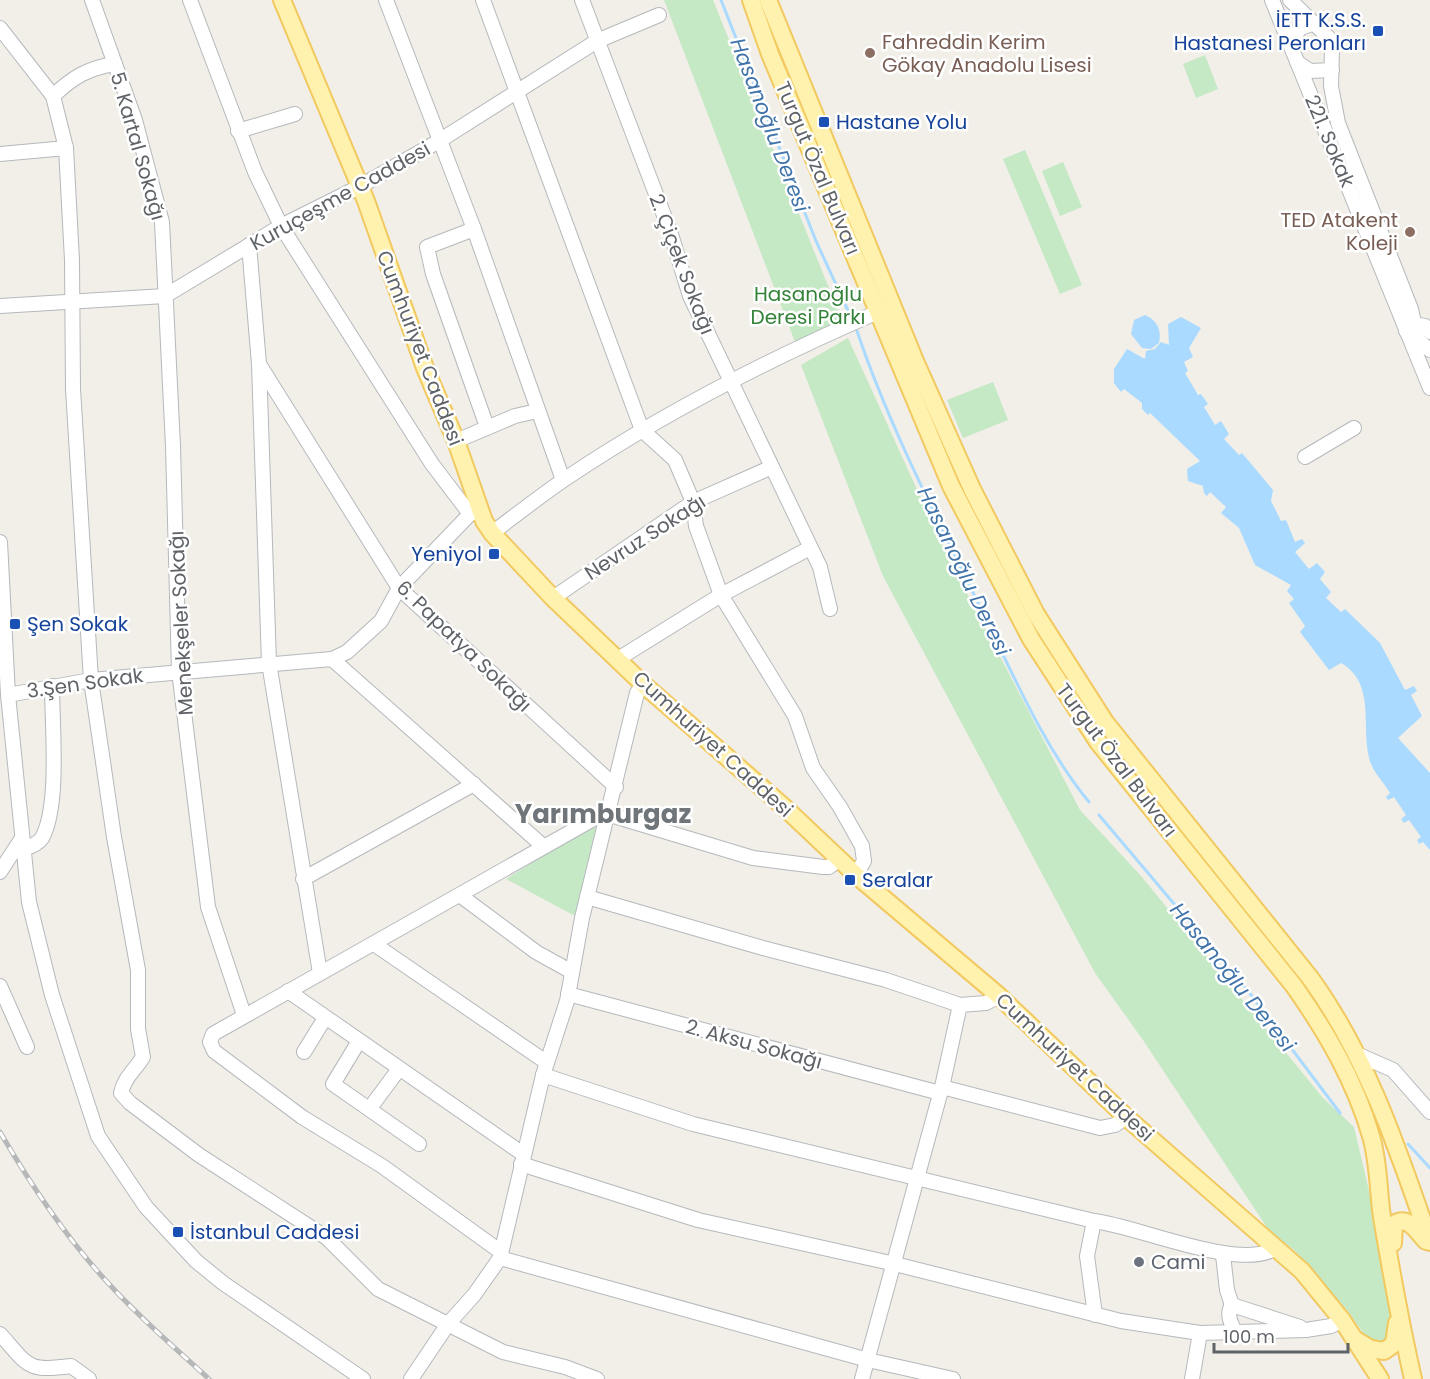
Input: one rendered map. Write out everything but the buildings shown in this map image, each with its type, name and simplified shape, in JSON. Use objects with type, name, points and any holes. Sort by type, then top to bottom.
[{"type":"main road","name":"Cumhuriyet Caddesi","points":[[282,0],[359,187],[425,368],[456,441],[475,511],[492,533],[553,598],[644,684],[784,807],[856,875],[999,996],[1126,1117],[1302,1271],[1342,1320],[1380,1379]]},
{"type":"main road","name":"Turgut Özal Bulvarı","points":[[751,0],[775,64],[951,486],[1031,639],[1098,742],[1230,904],[1322,1026],[1356,1093],[1378,1165],[1382,1215],[1413,1379]]},
{"type":"main road","name":"Turgut Özal Bulvarı","points":[[768,0],[915,361],[972,489],[1036,614],[1105,722],[1311,978],[1336,1015],[1359,1055],[1388,1125],[1430,1244]]},
{"type":"main road","points":[[1356,1340],[1371,1349],[1384,1351],[1390,1348],[1397,1336],[1394,1224],[1399,1221],[1409,1222],[1430,1244]]},
{"type":"main road","points":[[1404,1338],[1418,1379]]},
{"type":"street","name":"5. Kartal Sokağı","points":[[92,0],[135,120],[162,222],[165,296]]},
{"type":"street","points":[[190,0],[238,130],[281,226],[432,464],[475,511],[399,588],[381,621],[347,652],[332,659],[543,846]]},
{"type":"street","points":[[386,0],[474,230],[563,480]]},
{"type":"street","points":[[483,0],[642,430],[675,460],[693,502],[696,526],[721,595],[795,716],[813,768],[840,807],[862,846],[864,861],[856,875]]},
{"type":"street","name":"2. Çiçek Sokağı","points":[[582,0],[670,231],[690,296],[820,567],[830,609]]},
{"type":"street","points":[[1272,0],[1297,62],[1310,71],[1332,70]]},
{"type":"street","name":"221. Sokak","points":[[1290,0],[1328,37],[1332,49],[1333,105],[1338,123],[1419,328],[1427,372]]},
{"type":"street","name":"Kuruçeşme Caddesi","points":[[0,306],[165,296],[281,226],[359,187],[439,141],[597,41],[659,15]]},
{"type":"street","points":[[1290,44],[1300,28],[1315,23]]},
{"type":"street","points":[[0,28],[53,96],[66,148],[70,201],[74,389],[91,680],[114,837],[138,970],[138,1029],[143,1057],[135,1070],[124,1080],[121,1093],[130,1103],[199,1155],[327,1238],[378,1288],[503,1352],[566,1367],[597,1379]]},
{"type":"street","name":"221. Sokak","points":[[1297,62],[1338,157],[1419,328],[1418,340],[1427,372]]},
{"type":"street","points":[[53,96],[73,77],[87,70],[115,64]]},
{"type":"street","points":[[238,130],[295,114]]},
{"type":"street","points":[[0,154],[66,148]]},
{"type":"street","points":[[474,230],[427,247],[443,303],[487,427]]},
{"type":"street","points":[[249,245],[258,363],[269,663],[320,973]]},
{"type":"street","name":"Menekşeler Sokağı","points":[[165,296],[173,446],[179,671],[208,907],[244,1015]]},
{"type":"street","points":[[492,533],[563,480],[642,430],[730,381],[878,312]]},
{"type":"street","points":[[1418,340],[1430,350]]},
{"type":"street","name":"6. Papatya Sokağı","points":[[258,363],[399,588],[616,787]]},
{"type":"street","points":[[456,441],[487,427],[537,411]]},
{"type":"street","points":[[1305,457],[1354,428]]},
{"type":"street","name":"Nevruz Sokağı","points":[[553,598],[693,502],[772,467]]},
{"type":"street","points":[[0,542],[8,695],[29,902],[52,995],[88,1113],[110,1158],[146,1207],[196,1261],[223,1283],[363,1379]]},
{"type":"street","points":[[618,659],[721,595],[810,548]]},
{"type":"street","name":"3.Şen Sokak","points":[[8,695],[91,680],[332,659]]},
{"type":"street","points":[[411,1379],[448,1324],[474,1295],[500,1255],[544,1069],[568,994],[587,897],[616,787],[637,693],[644,684]]},
{"type":"street","points":[[0,872],[23,844],[42,838],[54,795],[52,686]]},
{"type":"street","points":[[303,879],[474,784]]},
{"type":"street","points":[[839,859],[829,867],[823,867],[753,858],[608,813],[543,846],[461,896],[244,1015],[213,1034],[210,1042],[214,1051],[285,1105],[382,1166],[500,1255],[868,1360],[953,1379]]},
{"type":"street","points":[[461,896],[536,952],[572,972]]},
{"type":"street","points":[[587,897],[763,948],[886,980],[960,1005],[986,1003],[999,996]]},
{"type":"street","points":[[374,944],[544,1069],[693,1124],[785,1148],[1095,1221],[1117,1224],[1223,1255],[1266,1254],[1276,1248]]},
{"type":"street","points":[[0,986],[27,1047]]},
{"type":"street","points":[[288,991],[522,1159],[698,1220],[895,1264],[1095,1315],[1200,1333],[1306,1330],[1331,1326],[1342,1320]]},
{"type":"street","name":"2. Aksu Sokağı","points":[[568,994],[941,1090],[1100,1128],[1115,1125],[1126,1117]]},
{"type":"street","points":[[862,1379],[941,1090],[960,1005]]},
{"type":"street","points":[[304,1052],[325,1018]]},
{"type":"street","points":[[359,1041],[333,1084],[419,1144]]},
{"type":"street","points":[[1359,1055],[1393,1070],[1430,1112]]},
{"type":"street","points":[[370,1108],[399,1069]]},
{"type":"street","points":[[1095,1221],[1087,1256],[1095,1315]]},
{"type":"street","points":[[1223,1255],[1232,1305],[1229,1318],[1235,1332]]},
{"type":"street","points":[[1232,1305],[1306,1330]]},
{"type":"street","points":[[1192,1379],[1200,1333]]},
{"type":"street","points":[[0,1334],[27,1365],[40,1370],[71,1365],[89,1379]]},
{"type":"green space","name":"Hasanoğlu Deresi Parkı","points":[[664,0],[713,0],[843,323],[795,342]]},
{"type":"green space","points":[[1205,55],[1218,89],[1196,98],[1183,64]]},
{"type":"green space","points":[[1025,150],[1082,285],[1060,294],[1003,159]]},
{"type":"green space","points":[[1063,162],[1082,207],[1060,216],[1042,171]]},
{"type":"green space","points":[[848,338],[946,553],[1080,810],[1141,876],[1323,1098],[1354,1127],[1373,1208],[1392,1327],[1385,1347],[1369,1341],[1347,1310],[1294,1250],[1270,1232],[1143,1040],[1095,973],[883,576],[801,365]]},
{"type":"green space","points":[[993,382],[1008,420],[963,438],[947,400]]},
{"type":"green space","points":[[590,827],[596,828],[575,916],[506,879]]},
{"type":"water","points":[[1145,315],[1153,320],[1159,330],[1159,343],[1151,349],[1142,348],[1131,334],[1134,320]]},
{"type":"water","points":[[1181,317],[1201,328],[1189,348],[1193,357],[1184,362],[1188,371],[1185,373],[1198,395],[1201,394],[1208,404],[1204,407],[1215,425],[1221,421],[1229,434],[1224,439],[1239,455],[1242,453],[1273,490],[1271,501],[1281,521],[1286,520],[1295,542],[1302,539],[1305,543],[1295,552],[1309,569],[1317,563],[1325,572],[1320,579],[1331,592],[1326,598],[1341,612],[1345,609],[1380,643],[1405,690],[1414,686],[1417,691],[1411,695],[1422,716],[1398,738],[1430,773],[1430,850],[1423,842],[1419,844],[1417,840],[1421,837],[1409,820],[1404,823],[1401,819],[1406,815],[1394,797],[1388,800],[1386,797],[1390,793],[1372,766],[1368,753],[1364,697],[1353,672],[1341,663],[1329,670],[1300,632],[1305,626],[1289,603],[1294,599],[1287,591],[1291,585],[1255,565],[1239,528],[1221,513],[1226,507],[1210,492],[1207,496],[1203,486],[1188,481],[1187,469],[1200,461],[1150,413],[1148,415],[1142,409],[1142,403],[1124,389],[1121,392],[1114,383],[1114,369],[1127,349],[1145,359],[1146,351],[1155,349],[1161,342],[1169,345],[1168,324]]},
{"type":"waterway","name":"Hasanoğlu Deresi","points":[[721,0],[816,241],[850,315]]},
{"type":"waterway","name":"Hasanoğlu Deresi","points":[[857,331],[899,437],[1017,684],[1057,757],[1089,802]]},
{"type":"waterway","name":"Hasanoğlu Deresi","points":[[1099,815],[1252,996],[1340,1113]]},
{"type":"waterway","name":"Hasanoğlu Deresi","points":[[1408,1144],[1430,1168]]},
{"type":"railway","points":[[0,1132],[50,1211],[94,1267],[133,1309],[209,1379]]},
{"type":"place","name":"İETT K.S.S. Hastanesi Peronları","points":[[1378,31]]},
{"type":"place","name":"Fahreddin Kerim Gökay Anadolu Lisesi","points":[[870,53]]},
{"type":"place","name":"Hastane Yolu","points":[[824,122]]},
{"type":"place","name":"TED Atakent Koleji","points":[[1410,232]]},
{"type":"place","name":"Yeniyol","points":[[494,554]]},
{"type":"place","name":"Şen Sokak","points":[[15,624]]},
{"type":"place","name":"Seralar","points":[[850,880]]},
{"type":"place","name":"İstanbul Caddesi","points":[[178,1232]]},
{"type":"place","name":"Cami","points":[[1139,1262]]},
{"type":"district","name":"Yarımburgaz","points":[[603,814]]}]
